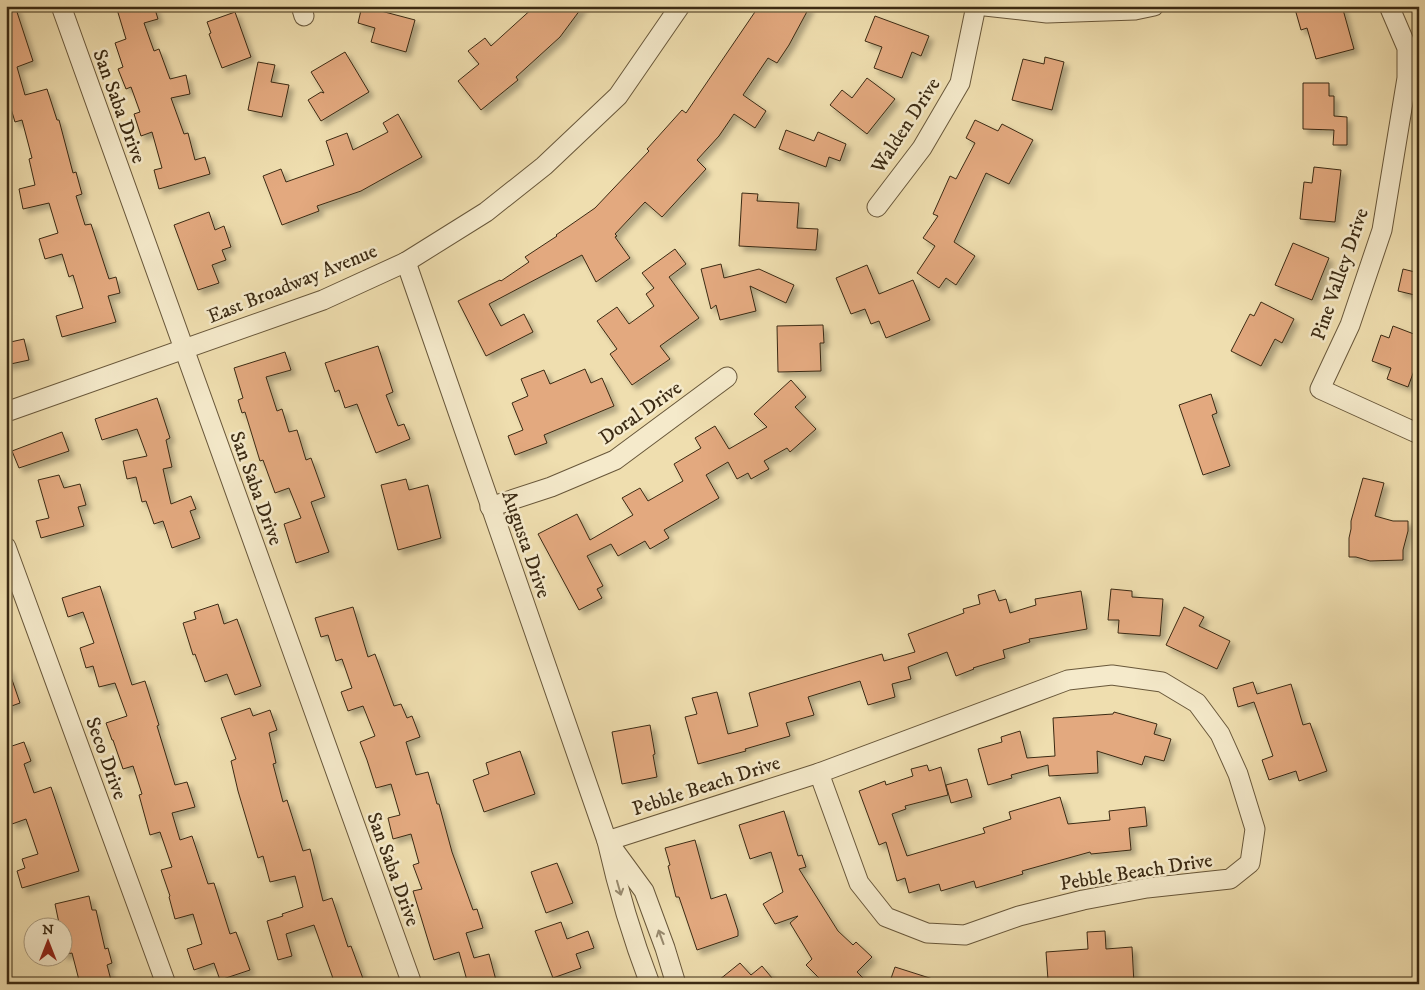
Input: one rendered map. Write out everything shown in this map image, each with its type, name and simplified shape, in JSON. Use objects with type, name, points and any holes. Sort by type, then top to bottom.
[{"type":"street","name":"San Saba Drive","points":[[61,6],[412,984]]},
{"type":"street","name":"East Broadway Avenue","points":[[6,412],[323,300],[406,262],[486,212],[544,166],[618,96],[680,6]]},
{"type":"street","name":"Walden Drive","points":[[877,207],[922,148],[960,83],[976,6]]},
{"type":"street","points":[[985,6],[1047,13],[1135,10],[1154,6]]},
{"type":"street","name":"Pine Valley Drive","points":[[1389,6],[1407,48],[1407,78],[1382,230],[1350,325],[1320,389],[1419,434]]},
{"type":"street","name":"Augusta Drive","points":[[406,262],[607,841],[634,941],[650,984]]},
{"type":"street","name":"Doral Drive","points":[[490,507],[551,487],[615,460],[727,377]]},
{"type":"street","name":"Seco Drive","points":[[6,548],[166,984]]},
{"type":"street","name":"Pebble Beach Drive","points":[[607,841],[819,773],[1068,680],[1112,675],[1162,682],[1197,703],[1220,734],[1238,774],[1255,829],[1250,863],[1230,879],[1147,888],[1083,900],[1020,916],[966,935],[927,933],[886,917],[859,883],[819,773]]},
{"type":"street","name":"Augusta Drive","points":[[607,841],[644,891],[676,984]]},
{"type":"building","points":[[6,6],[15,6],[33,61],[17,67],[25,95],[47,89],[57,120],[59,120],[73,173],[76,172],[82,194],[76,196],[85,225],[91,224],[109,279],[116,277],[120,293],[108,296],[116,322],[62,337],[56,316],[83,308],[73,275],[69,277],[62,254],[45,259],[39,239],[58,233],[49,203],[23,209],[19,189],[35,185],[29,159],[32,158],[22,120],[15,122],[9,102],[6,103]]},
{"type":"building","points":[[116,6],[154,6],[158,19],[144,23],[154,51],[159,49],[170,79],[186,75],[190,94],[171,98],[184,134],[188,133],[195,160],[205,157],[210,174],[159,189],[154,170],[162,168],[152,132],[141,136],[134,114],[140,112],[131,87],[126,89],[118,69],[123,67],[115,43],[126,39]]},
{"type":"building","points":[[362,6],[415,20],[406,52],[371,42],[375,28],[358,23]]},
{"type":"building","points":[[535,6],[583,6],[560,37],[516,77],[518,80],[481,110],[458,81],[479,64],[468,51],[485,38],[491,46]]},
{"type":"building","points":[[759,6],[810,6],[777,63],[768,58],[743,95],[766,111],[755,128],[734,114],[719,136],[697,160],[706,169],[662,217],[645,202],[615,234],[617,236],[615,237],[630,258],[596,282],[582,255],[489,304],[501,326],[524,314],[533,332],[486,356],[458,301],[501,281],[529,262],[525,257],[595,208],[649,151],[647,149],[682,110],[686,113]]},
{"type":"building","points":[[1304,6],[1342,6],[1354,49],[1316,59],[1307,28],[1301,30],[1295,9]]},
{"type":"building","points":[[235,12],[251,57],[222,68],[209,34],[211,33],[207,22]]},
{"type":"building","points":[[875,16],[929,36],[921,56],[912,52],[902,78],[874,68],[882,47],[865,41]]},
{"type":"building","points":[[345,52],[369,92],[321,121],[308,100],[321,92],[324,93],[311,72]]},
{"type":"building","points":[[1045,57],[1064,62],[1052,110],[1012,100],[1023,59],[1044,64]]},
{"type":"building","points":[[258,62],[275,65],[271,82],[289,85],[282,117],[248,110]]},
{"type":"building","points":[[867,78],[895,99],[867,134],[830,105],[842,90],[852,98]]},
{"type":"building","points":[[1303,83],[1329,83],[1329,96],[1334,96],[1334,116],[1347,117],[1347,145],[1333,145],[1334,130],[1303,129]]},
{"type":"building","points":[[398,114],[422,157],[361,191],[317,206],[319,211],[282,225],[263,176],[281,169],[286,182],[334,165],[326,141],[347,133],[353,150],[388,132],[383,123]]},
{"type":"building","points":[[975,120],[998,131],[1002,124],[1033,140],[1009,184],[986,173],[954,242],[975,256],[956,285],[946,278],[939,288],[917,273],[935,246],[923,238],[938,216],[933,214],[950,176],[956,179],[975,143],[966,138]]},
{"type":"building","points":[[786,130],[814,141],[818,132],[846,144],[840,161],[829,157],[826,167],[779,149]]},
{"type":"building","points":[[1314,167],[1341,170],[1335,222],[1300,219],[1304,182],[1312,183]]},
{"type":"building","points":[[742,193],[758,194],[757,201],[799,203],[797,228],[818,229],[816,250],[739,246]]},
{"type":"building","points":[[209,212],[215,230],[224,226],[231,247],[222,250],[226,260],[212,265],[219,283],[198,290],[174,225]]},
{"type":"building","points":[[1293,243],[1329,258],[1312,300],[1275,285]]},
{"type":"building","points":[[675,249],[686,264],[669,277],[699,318],[660,346],[670,359],[632,385],[610,354],[617,349],[597,321],[617,307],[629,324],[654,306],[646,294],[654,288],[642,273]]},
{"type":"building","points":[[721,264],[724,278],[759,269],[794,285],[786,303],[750,286],[756,311],[720,320],[716,305],[711,309],[701,269]]},
{"type":"building","points":[[867,265],[879,294],[913,280],[930,320],[886,338],[879,321],[871,324],[865,309],[851,314],[836,278]]},
{"type":"building","points":[[1403,269],[1419,273],[1419,296],[1398,291]]},
{"type":"building","points":[[1261,302],[1294,319],[1282,343],[1275,339],[1261,366],[1231,351],[1250,314],[1254,316]]},
{"type":"building","points":[[823,325],[824,343],[820,343],[821,371],[778,372],[777,326]]},
{"type":"building","points":[[1393,326],[1419,336],[1419,357],[1408,387],[1387,379],[1391,368],[1372,361],[1381,335],[1389,338]]},
{"type":"building","points":[[24,339],[29,360],[6,365],[6,343]]},
{"type":"building","points":[[378,346],[393,392],[386,395],[398,426],[404,424],[410,439],[376,453],[357,404],[345,408],[339,390],[335,392],[325,363]]},
{"type":"building","points":[[285,352],[291,370],[266,377],[277,411],[282,409],[289,432],[297,430],[306,460],[311,458],[325,497],[311,502],[329,552],[296,563],[284,524],[301,518],[289,488],[275,493],[263,460],[260,461],[245,412],[242,413],[238,400],[243,398],[234,368]]},
{"type":"building","points":[[585,369],[591,383],[602,378],[614,406],[544,435],[547,443],[515,455],[508,436],[523,430],[512,403],[528,396],[521,379],[544,370],[550,384]]},
{"type":"building","points":[[791,380],[806,397],[795,407],[816,429],[790,452],[787,448],[764,461],[769,469],[751,479],[748,473],[737,479],[728,462],[706,475],[719,498],[664,530],[669,538],[650,549],[645,541],[618,556],[611,544],[587,556],[603,586],[597,589],[602,598],[579,610],[538,534],[577,514],[590,540],[633,515],[622,498],[640,488],[648,501],[683,481],[674,464],[701,448],[695,438],[715,426],[729,449],[767,427],[754,414]]},
{"type":"building","points":[[1211,394],[1217,413],[1212,415],[1230,466],[1203,475],[1179,405]]},
{"type":"building","points":[[157,398],[170,438],[166,440],[172,467],[163,469],[171,504],[191,496],[196,509],[190,511],[200,538],[172,548],[163,521],[154,524],[146,501],[142,502],[136,477],[127,479],[123,461],[147,456],[137,429],[102,440],[95,419]]},
{"type":"building","points":[[62,432],[69,451],[19,468],[12,451]]},
{"type":"building","points":[[59,475],[64,488],[80,484],[86,505],[78,507],[84,526],[41,538],[36,521],[49,518],[38,480]]},
{"type":"building","points":[[1363,478],[1384,483],[1375,516],[1393,521],[1408,521],[1403,560],[1370,561],[1349,557],[1351,521]]},
{"type":"building","points":[[406,479],[409,490],[428,485],[441,538],[398,550],[381,485]]},
{"type":"building","points":[[100,586],[132,685],[145,681],[175,785],[187,782],[195,807],[172,813],[180,840],[192,836],[208,884],[214,883],[230,934],[236,932],[250,970],[220,980],[214,963],[194,970],[187,949],[202,944],[193,914],[175,919],[170,896],[161,870],[172,867],[160,832],[150,835],[139,795],[142,794],[133,766],[123,769],[106,723],[127,716],[115,683],[99,687],[93,666],[86,668],[80,648],[94,643],[83,612],[68,617],[62,598]]},
{"type":"building","points":[[1111,589],[1132,591],[1132,597],[1163,599],[1160,636],[1118,633],[1119,620],[1108,620]]},
{"type":"building","points":[[995,590],[999,601],[1006,599],[1010,613],[1036,605],[1035,599],[1081,591],[1087,629],[1029,639],[1030,642],[1003,650],[1005,658],[973,668],[956,676],[947,652],[908,667],[911,679],[892,684],[895,697],[868,705],[860,681],[808,697],[814,715],[786,723],[790,736],[745,749],[746,751],[698,764],[685,717],[697,714],[692,698],[717,692],[728,734],[758,726],[749,693],[882,654],[884,661],[915,652],[908,634],[964,613],[963,609],[980,604],[978,595]]},
{"type":"building","points":[[218,604],[224,624],[237,619],[261,686],[235,695],[227,674],[205,682],[195,654],[193,655],[183,623],[196,619],[194,612]]},
{"type":"building","points":[[353,607],[368,657],[375,654],[394,706],[401,704],[407,718],[412,716],[420,737],[406,742],[416,775],[428,772],[452,852],[473,910],[477,909],[483,928],[466,933],[474,958],[489,954],[497,984],[468,984],[459,952],[434,960],[413,891],[422,889],[413,865],[419,863],[411,834],[393,839],[388,818],[400,815],[391,784],[376,788],[360,742],[375,736],[363,706],[348,711],[341,692],[352,688],[342,659],[336,661],[328,635],[321,637],[315,618]]},
{"type":"building","points":[[1184,607],[1204,617],[1199,626],[1230,641],[1217,669],[1166,645]]},
{"type":"building","points":[[6,668],[8,668],[20,703],[6,708]]},
{"type":"building","points":[[1253,682],[1257,694],[1291,684],[1303,725],[1310,723],[1327,771],[1299,781],[1296,771],[1269,780],[1262,760],[1273,756],[1254,702],[1238,707],[1233,688]]},
{"type":"building","points":[[250,708],[253,716],[270,710],[277,730],[269,733],[276,763],[273,764],[283,802],[287,800],[303,851],[310,849],[323,901],[332,898],[348,947],[351,946],[365,984],[335,984],[314,925],[286,934],[292,956],[278,960],[267,921],[303,907],[295,876],[270,882],[263,856],[258,858],[238,791],[231,761],[236,759],[221,718]]},
{"type":"building","points":[[1114,712],[1157,724],[1154,734],[1171,739],[1164,761],[1145,756],[1142,765],[1097,751],[1098,773],[1049,776],[1048,765],[1011,775],[1012,778],[988,785],[978,749],[1002,742],[1001,737],[1020,731],[1027,758],[1055,756],[1053,718],[1113,714]]},
{"type":"building","points":[[650,725],[657,777],[622,784],[612,732]]},
{"type":"building","points":[[24,742],[31,761],[24,764],[34,793],[51,787],[79,871],[22,888],[17,871],[25,868],[22,859],[38,854],[26,819],[12,824],[6,806],[6,748]]},
{"type":"building","points":[[520,751],[535,794],[484,812],[473,780],[489,774],[486,763]]},
{"type":"building","points":[[927,765],[929,771],[941,767],[948,795],[905,806],[906,809],[892,814],[907,856],[985,833],[983,828],[1011,819],[1009,812],[1060,797],[1068,824],[1110,820],[1109,811],[1145,807],[1147,826],[1129,828],[1131,850],[1091,854],[1090,852],[1022,871],[1023,874],[976,888],[974,881],[941,891],[939,884],[909,893],[905,878],[897,881],[886,842],[879,845],[859,791],[885,781],[886,785],[913,776],[911,769]]},
{"type":"building","points":[[967,779],[972,797],[951,803],[946,785]]},
{"type":"building","points":[[784,811],[798,856],[802,855],[806,867],[799,869],[838,931],[853,945],[856,942],[872,957],[857,972],[869,984],[825,984],[806,965],[812,959],[790,923],[798,916],[775,924],[763,904],[783,892],[771,852],[750,859],[739,825]]},
{"type":"building","points":[[695,840],[711,899],[726,894],[738,931],[738,936],[697,950],[679,897],[676,897],[665,848]]},
{"type":"building","points":[[557,863],[573,903],[546,913],[531,872]]},
{"type":"building","points":[[89,896],[92,910],[96,910],[105,949],[108,948],[112,963],[107,965],[112,984],[80,984],[72,953],[72,918],[58,918],[55,904]]},
{"type":"building","points":[[561,922],[567,939],[588,931],[594,948],[576,954],[581,968],[553,978],[535,931]]},
{"type":"building","points":[[1105,931],[1106,949],[1132,947],[1134,984],[1066,984],[1065,979],[1048,980],[1046,952],[1088,949],[1087,932]]},
{"type":"building","points":[[740,963],[751,975],[762,966],[777,984],[714,984]]},
{"type":"building","points":[[895,967],[939,981],[938,984],[889,984]]}]
